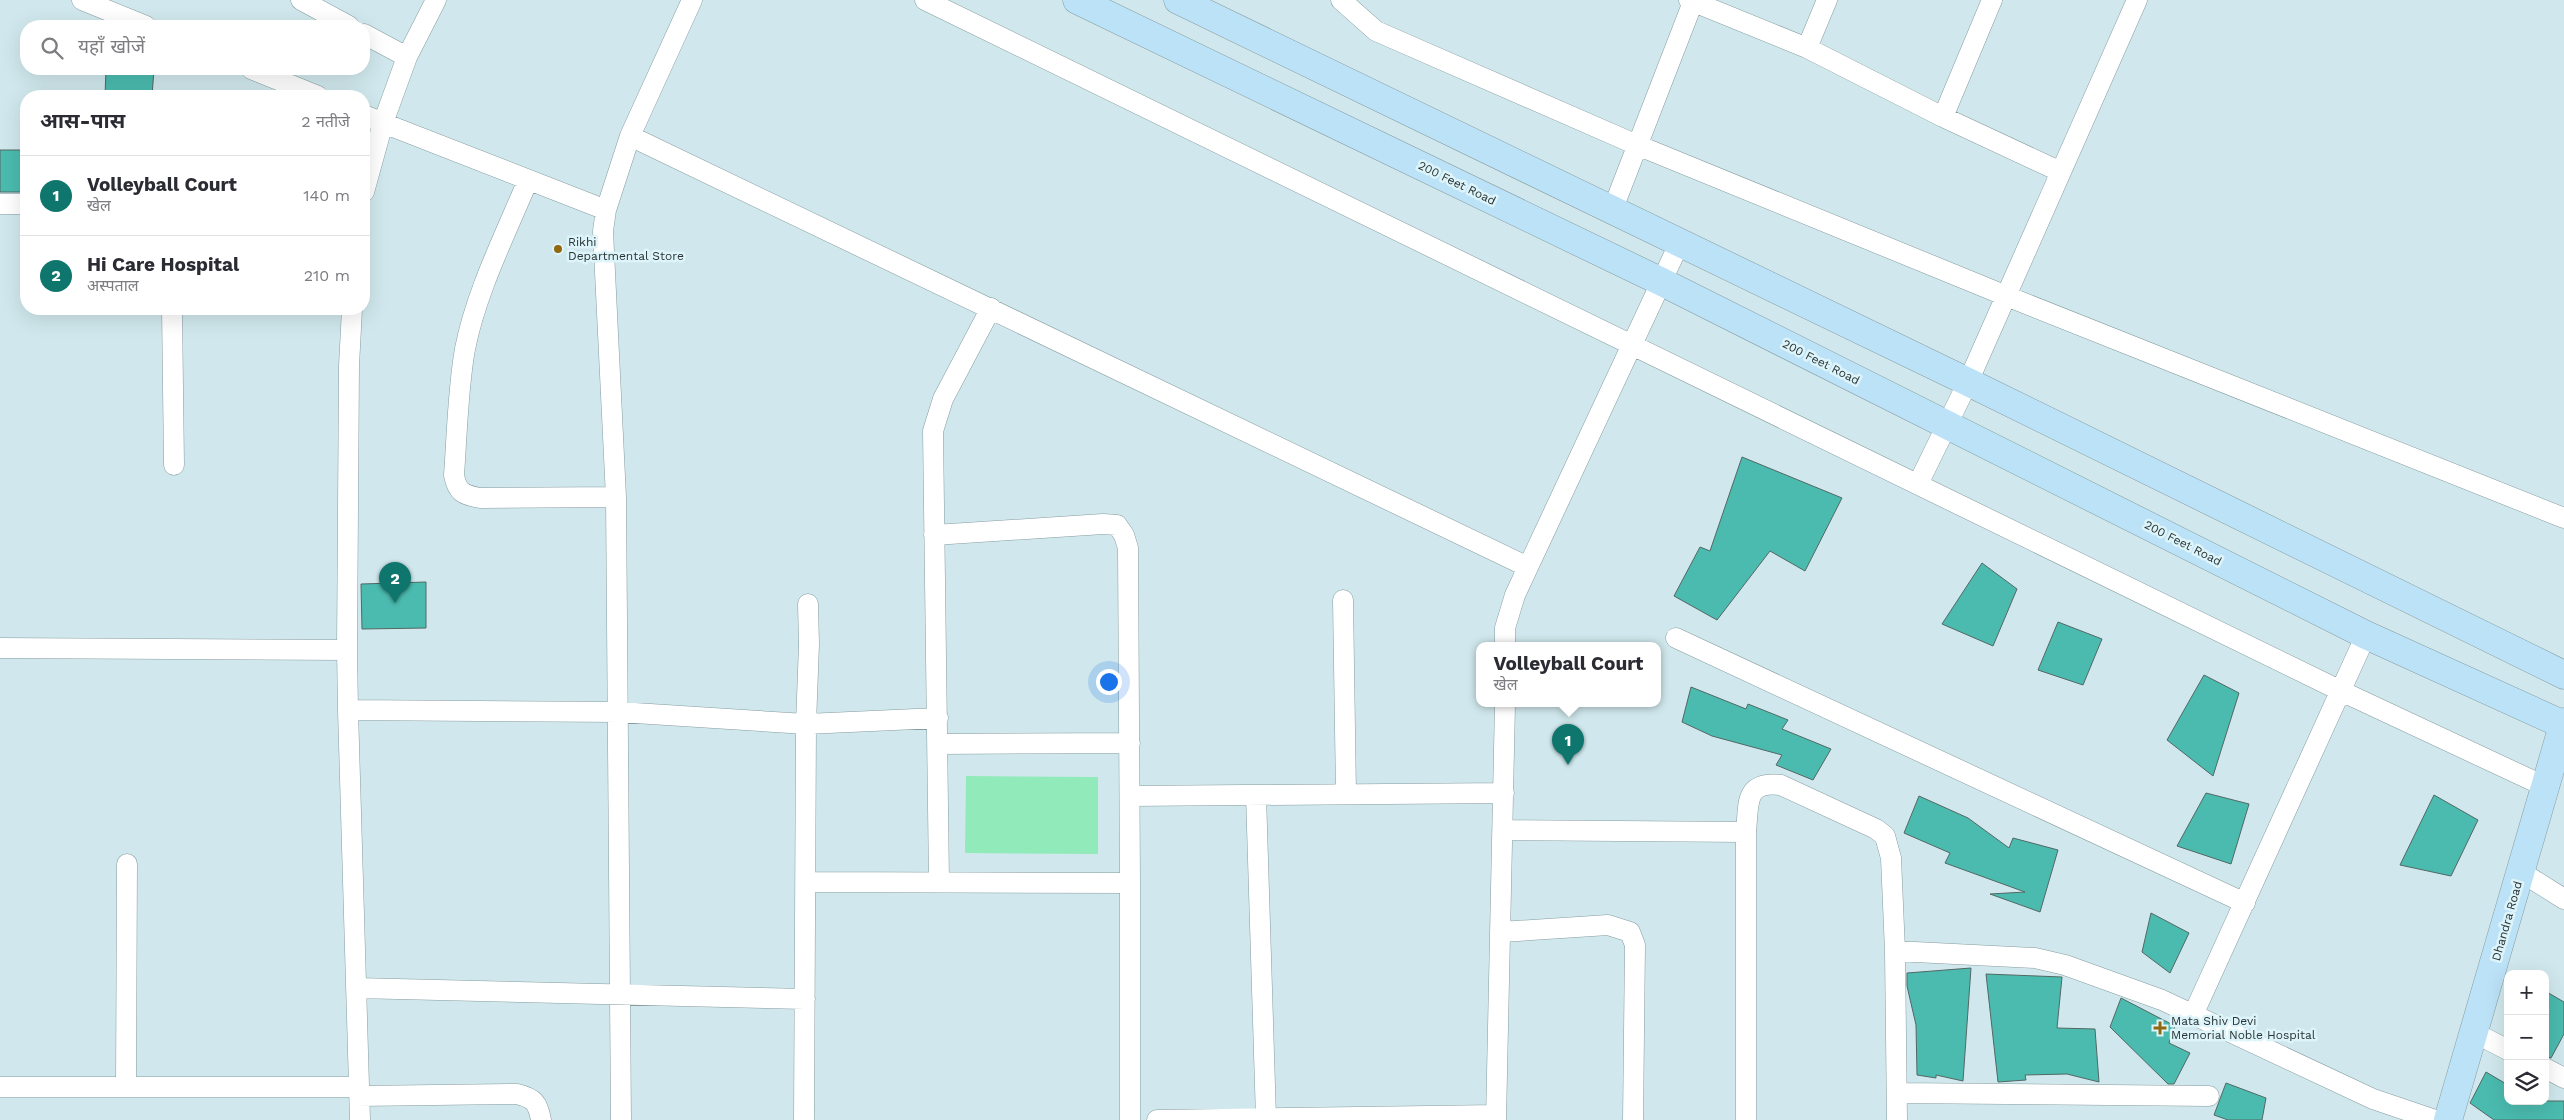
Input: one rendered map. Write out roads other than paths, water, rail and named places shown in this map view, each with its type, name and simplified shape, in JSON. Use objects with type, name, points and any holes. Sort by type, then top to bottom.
[{"type":"street","points":[[82,0],[131,20]]},
{"type":"street","points":[[301,0],[338,20]]},
{"type":"street","points":[[370,170],[383,123],[406,57],[436,0]]},
{"type":"street","points":[[621,1120],[616,497],[603,232],[606,210],[630,136],[692,0]]},
{"type":"street","points":[[925,0],[2341,690],[2544,786]]},
{"type":"street","name":"200 Feet Road","points":[[1077,0],[1662,282],[2366,635],[2564,724]]},
{"type":"street","points":[[1178,0],[1678,244],[1968,382],[2564,675]]},
{"type":"street","points":[[1341,0],[1376,31],[1637,146],[2004,295],[2564,518]]},
{"type":"street","points":[[1807,48],[1827,0]]},
{"type":"street","points":[[1943,117],[1992,0]]},
{"type":"street","points":[[1918,484],[1968,382],[2004,295],[2137,0]]},
{"type":"street","points":[[1612,211],[1691,1],[1807,48],[1943,117],[2061,172]]},
{"type":"street","points":[[370,37],[406,57]]},
{"type":"street","points":[[266,75],[303,90]]},
{"type":"street","points":[[370,118],[606,210]]},
{"type":"street","points":[[630,136],[1528,567]]},
{"type":"street","points":[[528,180],[474,315],[465,349],[454,475],[456,486],[463,495],[480,498],[616,497]]},
{"type":"street","points":[[0,204],[20,204]]},
{"type":"street","points":[[1505,642],[1505,628],[1510,608],[1678,244]]},
{"type":"street","points":[[938,882],[938,718],[933,431],[936,415],[991,308]]},
{"type":"street","points":[[172,315],[174,466]]},
{"type":"street","points":[[352,315],[348,366],[347,650],[360,1120]]},
{"type":"street","points":[[934,535],[1103,524],[1116,526],[1124,535],[1128,548],[1131,796],[1130,1120]]},
{"type":"street","points":[[1343,600],[1346,794]]},
{"type":"street","points":[[804,1120],[808,604]]},
{"type":"street","points":[[2193,1015],[2366,635]]},
{"type":"street","points":[[1676,638],[2245,903]]},
{"type":"street","points":[[0,648],[347,650]]},
{"type":"street","points":[[1156,1120],[1496,1117],[1505,707]]},
{"type":"street","points":[[348,710],[619,712],[806,724],[938,718]]},
{"type":"street","name":"Dhandra Road","points":[[2448,1120],[2521,872],[2544,786],[2558,761],[2564,724]]},
{"type":"street","points":[[938,744],[1130,743]]},
{"type":"street","points":[[1746,1120],[1746,832],[1751,793],[1758,786],[1768,784],[1781,785],[1876,829],[1885,836],[1889,846],[1895,951],[1897,1120]]},
{"type":"street","points":[[1131,796],[1504,793]]},
{"type":"street","points":[[1256,795],[1266,1118]]},
{"type":"street","points":[[1503,830],[1746,832]]},
{"type":"street","points":[[126,1085],[127,864]]},
{"type":"street","points":[[2521,872],[2564,899]]},
{"type":"street","points":[[807,882],[1130,883]]},
{"type":"street","points":[[1501,932],[1608,925],[1630,932],[1635,945],[1633,1120]]},
{"type":"street","points":[[1895,951],[2035,958],[2065,964],[2154,996],[2372,1099],[2435,1120]]},
{"type":"street","points":[[356,988],[805,999]]},
{"type":"street","points":[[2474,1033],[2504,1048]]},
{"type":"street","points":[[2549,1070],[2564,1078]]},
{"type":"street","points":[[0,1087],[126,1085],[517,1094],[531,1098],[538,1104],[541,1120]]},
{"type":"street","points":[[1897,1093],[2209,1096]]},
{"type":"place","name":"Rikhi Departmental Store","points":[[558,249]]},
{"type":"place","name":"Hi Care Hospital","points":[[395,603]]},
{"type":"place","name":"Volleyball Court","points":[[1568,765]]},
{"type":"place","name":"Mata Shiv Devi Memorial Noble Hospital","points":[[2160,1028]]}]
